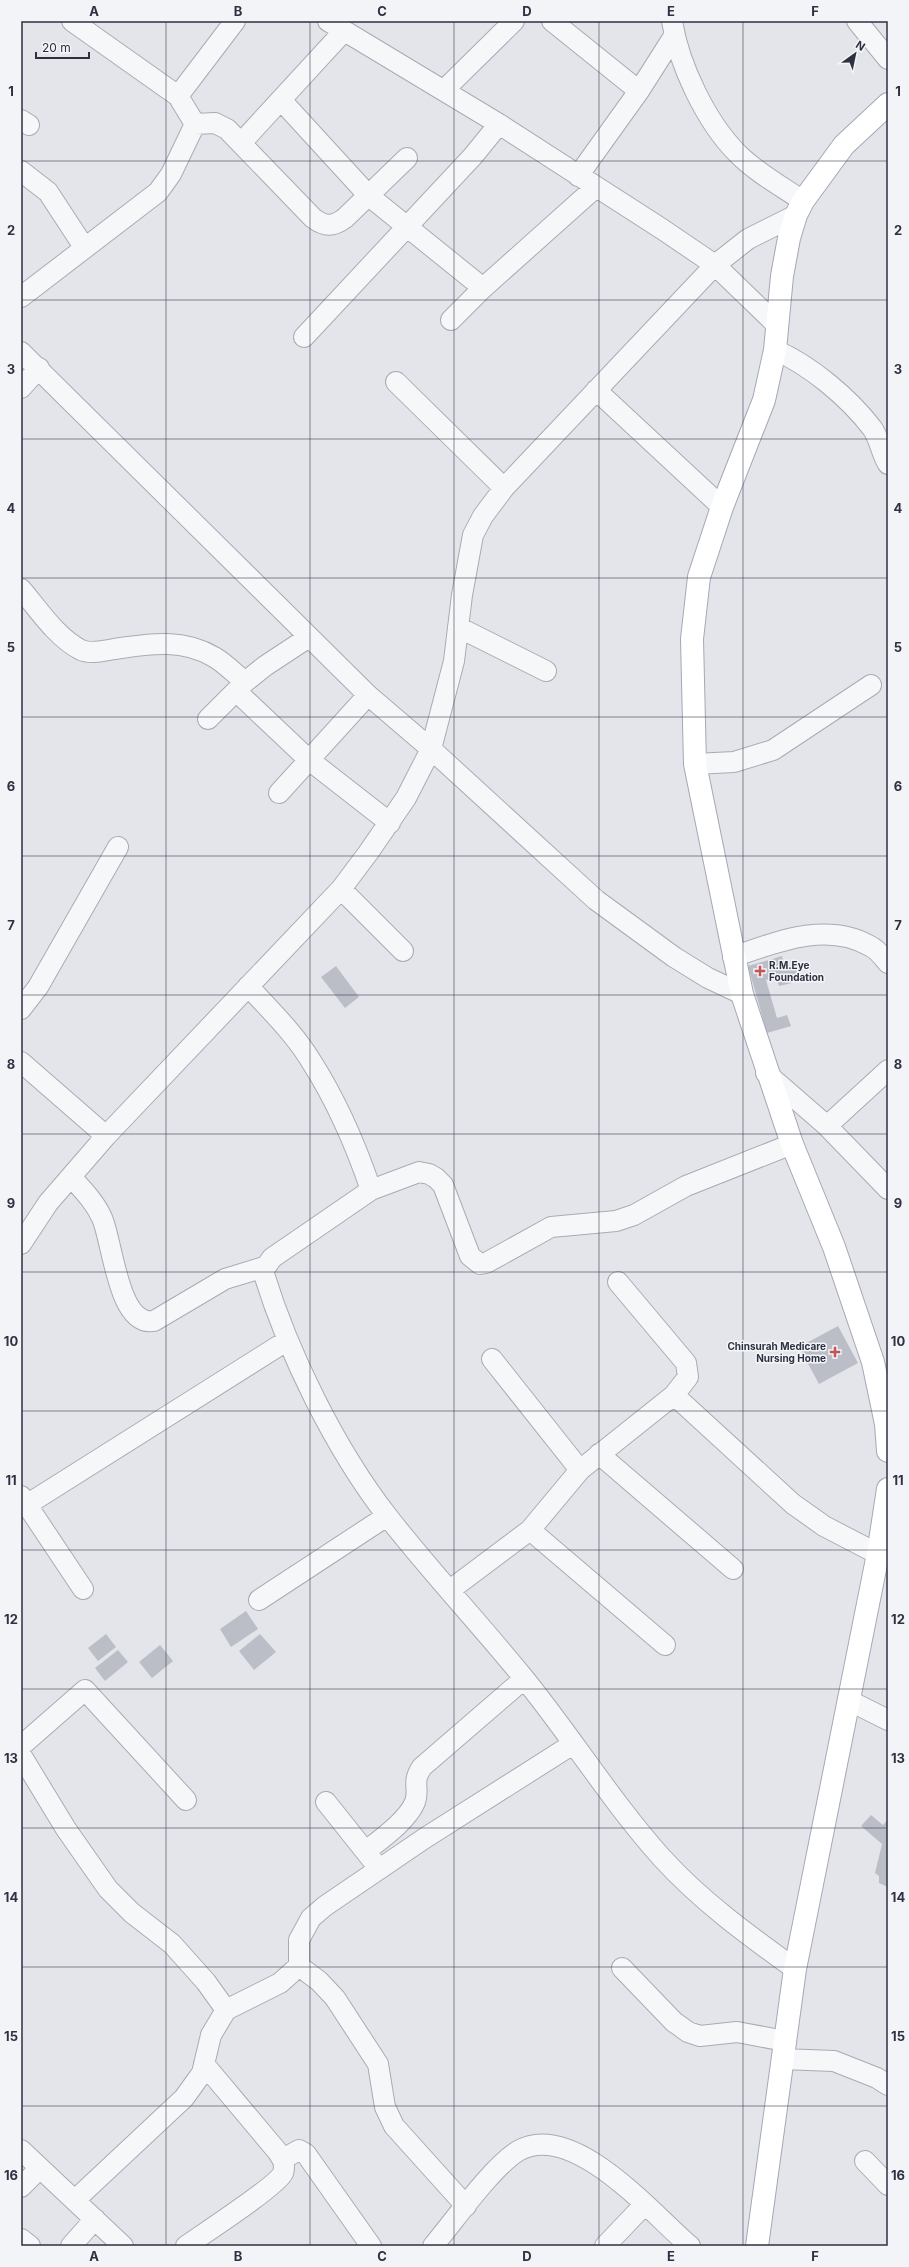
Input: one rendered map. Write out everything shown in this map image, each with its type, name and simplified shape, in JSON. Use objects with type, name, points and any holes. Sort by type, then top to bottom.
[{"type":"main road","points":[[888,104],[844,145],[800,208],[789,238],[782,276],[776,350],[764,400],[722,507],[699,577],[692,638],[695,764],[742,994],[766,1073],[792,1144],[836,1254],[873,1362],[885,1407],[888,1450]]},
{"type":"main road","points":[[757,2246],[795,1969],[888,1500]]},
{"type":"street","points":[[72,21],[178,96],[195,124]]},
{"type":"street","points":[[178,96],[235,21]]},
{"type":"street","points":[[444,90],[514,21]]},
{"type":"street","points":[[552,21],[639,91]]},
{"type":"street","points":[[857,21],[888,59]]},
{"type":"street","points":[[241,143],[281,100],[336,26],[499,124],[715,265],[738,285],[777,325]]},
{"type":"street","points":[[578,176],[639,91],[673,29]]},
{"type":"street","points":[[21,1244],[48,1203],[106,1136],[341,889],[390,823],[406,798],[432,749],[454,661],[468,558],[473,535],[483,516],[504,488],[715,265],[748,240],[800,208],[738,154],[722,135],[702,104],[687,72],[673,29]]},
{"type":"street","points":[[281,100],[369,196],[483,288]]},
{"type":"street","points":[[195,124],[215,123],[227,129],[313,218],[321,224],[336,224],[369,196],[407,158]]},
{"type":"street","points":[[21,297],[84,247],[158,192],[171,174],[195,124]]},
{"type":"street","points":[[304,337],[473,156],[499,124]]},
{"type":"street","points":[[21,171],[48,192],[84,247]]},
{"type":"street","points":[[451,320],[483,288],[596,187]]},
{"type":"street","points":[[776,350],[807,367],[852,406],[872,428],[879,440],[888,464]]},
{"type":"street","points":[[21,352],[39,368],[163,495],[368,695],[432,749],[596,900],[674,957],[708,978],[742,994]]},
{"type":"street","points":[[21,388],[39,368]]},
{"type":"street","points":[[396,382],[504,488]]},
{"type":"street","points":[[596,390],[722,507]]},
{"type":"street","points":[[21,590],[54,628],[82,651],[96,652],[168,643],[192,646],[215,657],[240,687],[308,760],[390,823]]},
{"type":"street","points":[[458,628],[546,671]]},
{"type":"street","points":[[208,719],[240,687],[265,666],[309,637]]},
{"type":"street","points":[[695,764],[734,762],[753,758],[773,750],[871,685]]},
{"type":"street","points":[[279,793],[368,695]]},
{"type":"street","points":[[21,1009],[42,981],[118,847]]},
{"type":"street","points":[[341,889],[402,951]]},
{"type":"street","points":[[734,957],[776,942],[807,934],[826,934],[860,940],[872,946],[888,963]]},
{"type":"street","points":[[248,986],[280,1020],[311,1060],[361,1159],[371,1190]]},
{"type":"street","points":[[21,1063],[106,1136]]},
{"type":"street","points":[[766,1073],[827,1126],[888,1189]]},
{"type":"street","points":[[827,1126],[886,1076]]},
{"type":"street","points":[[71,1177],[91,1199],[102,1217],[125,1300],[136,1317],[141,1321],[154,1321],[225,1279],[264,1267],[272,1258],[371,1190],[419,1172],[429,1174],[443,1185],[470,1256],[480,1264],[486,1263],[551,1227],[616,1221],[634,1215],[686,1186],[792,1144]]},
{"type":"street","points":[[264,1267],[264,1277],[288,1340],[328,1424],[349,1461],[388,1516],[524,1679],[623,1812],[662,1858],[691,1888],[728,1919],[795,1969]]},
{"type":"street","points":[[450,1590],[530,1530],[580,1470],[674,1396],[688,1378],[686,1363],[618,1282]]},
{"type":"street","points":[[83,1589],[24,1500],[288,1340]]},
{"type":"street","points":[[492,1359],[580,1470]]},
{"type":"street","points":[[674,1396],[793,1504],[824,1526],[878,1554]]},
{"type":"street","points":[[599,1454],[733,1570]]},
{"type":"street","points":[[259,1600],[388,1516]]},
{"type":"street","points":[[530,1530],[665,1645]]},
{"type":"street","points":[[366,1851],[409,1813],[415,1802],[415,1780],[422,1767],[524,1679]]},
{"type":"street","points":[[21,1746],[85,1690],[186,1800]]},
{"type":"street","points":[[848,1700],[888,1720]]},
{"type":"street","points":[[75,2200],[184,2098],[196,2083],[204,2064],[211,2035],[226,2010],[280,1983],[299,1966],[299,1940],[311,1918],[325,1906],[379,1869],[573,1744]]},
{"type":"street","points":[[21,1755],[66,1829],[108,1890],[132,1913],[172,1944],[206,1982],[226,2010]]},
{"type":"street","points":[[326,1802],[379,1869]]},
{"type":"street","points":[[299,1966],[319,1981],[335,1998],[378,2064],[384,2107],[394,2126],[466,2206]]},
{"type":"street","points":[[622,1968],[674,2022],[688,2032],[700,2036],[737,2032],[784,2050],[834,2061],[877,2078],[888,2085]]},
{"type":"street","points":[[186,2246],[258,2196],[278,2180],[284,2167],[282,2159],[204,2064]]},
{"type":"street","points":[[433,2246],[498,2168],[519,2151],[533,2146],[560,2147],[583,2156],[645,2204],[690,2246]]},
{"type":"street","points":[[21,2150],[123,2246]]},
{"type":"street","points":[[282,2159],[299,2150],[306,2154],[372,2246]]},
{"type":"street","points":[[865,2161],[888,2185]]},
{"type":"street","points":[[21,2187],[40,2168]]},
{"type":"street","points":[[605,2246],[645,2204]]},
{"type":"street","points":[[71,2246],[95,2219]]},
{"type":"street","points":[[21,2239],[30,2246]]},
{"type":"building","points":[[782,956],[785,967],[800,963],[802,971],[796,973],[797,977],[791,978],[792,983],[779,986],[776,977],[766,980],[777,1018],[787,1015],[791,1026],[767,1033],[748,966]]},
{"type":"building","points":[[336,966],[359,997],[345,1008],[321,977]]},
{"type":"building","points":[[838,1326],[858,1363],[819,1384],[799,1347]]},
{"type":"building","points":[[246,1611],[258,1629],[231,1647],[220,1629]]},
{"type":"building","points":[[106,1634],[116,1647],[98,1661],[88,1648]]},
{"type":"building","points":[[260,1634],[276,1652],[254,1670],[239,1651]]},
{"type":"building","points":[[160,1645],[173,1661],[152,1678],[139,1662]]},
{"type":"building","points":[[118,1650],[128,1662],[105,1681],[95,1668]]},
{"type":"building","points":[[871,1815],[883,1825],[888,1819],[888,1887],[879,1883],[879,1876],[875,1873],[882,1844],[861,1826]]},
{"type":"place","name":"R.M.Eye Foundation","points":[[760,971]]},
{"type":"place","name":"Chinsurah Medicare Nursing Home","points":[[835,1352]]}]
